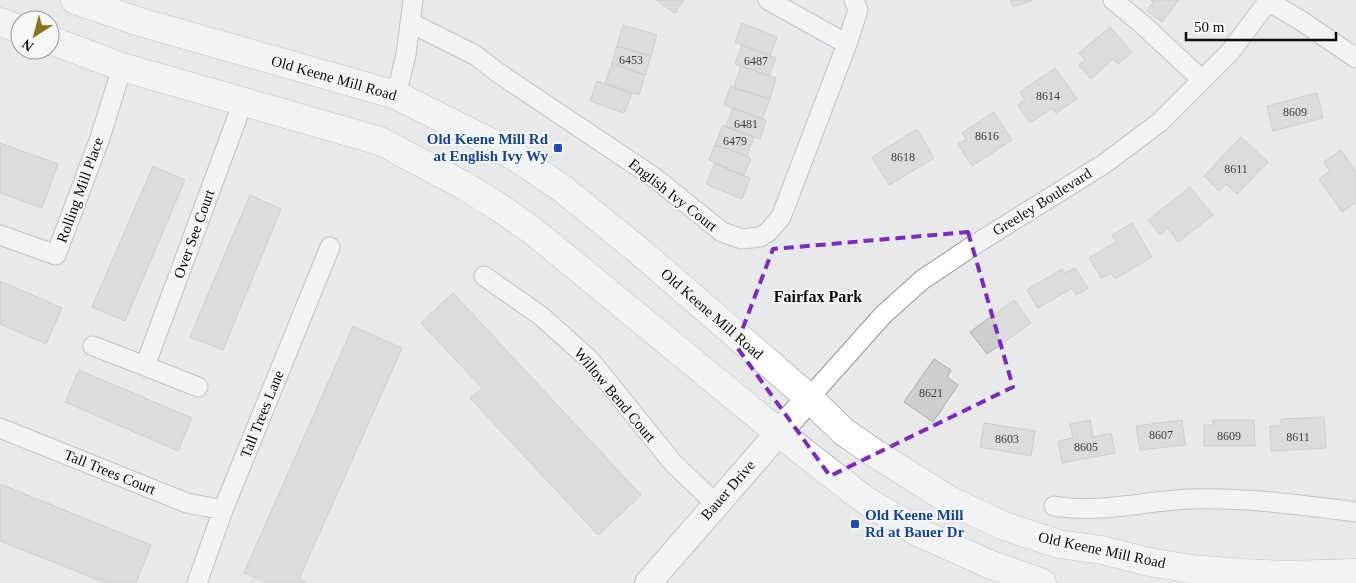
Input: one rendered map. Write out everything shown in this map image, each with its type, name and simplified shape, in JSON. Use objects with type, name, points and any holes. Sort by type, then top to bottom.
[{"type":"main road","name":"Old Keene Mill Road","points":[[75,0],[140,22],[396,94],[494,144],[564,190],[638,250],[809,398],[844,432],[949,500],[1004,526],[1059,544],[1102,550],[1149,562],[1191,569],[1240,574],[1356,573]]},
{"type":"main road","points":[[60,44],[122,67],[380,142],[463,185],[541,237],[779,433],[865,500],[918,532],[989,564],[1042,583]]},
{"type":"street","points":[[396,94],[406,55],[411,23],[412,0]]},
{"type":"street","points":[[768,0],[847,44]]},
{"type":"street","name":"English Ivy Court","points":[[411,23],[475,55],[497,72],[655,178],[722,232],[742,240],[760,237],[768,232],[781,217],[847,44],[858,10],[854,0]]},
{"type":"street","points":[[1113,0],[1141,23],[1202,80]]},
{"type":"street","points":[[1268,0],[1356,58]]},
{"type":"street","name":"Greeley Boulevard","points":[[809,398],[883,316],[922,280],[1104,164],[1160,122],[1230,52],[1268,0]]},
{"type":"street","name":"Rolling Mill Place","points":[[0,235],[56,256],[100,138],[122,67]]},
{"type":"street","name":"Over See Court","points":[[145,366],[242,102]]},
{"type":"street","name":"Tall Trees Lane","points":[[197,583],[222,510],[330,247]]},
{"type":"street","name":"Willow Bend Court","points":[[484,276],[541,316],[590,360],[673,463],[716,504]]},
{"type":"street","points":[[93,346],[198,387]]},
{"type":"street","name":"Bauer Drive","points":[[648,583],[809,398]]},
{"type":"street","name":"Tall Trees Court","points":[[0,428],[187,503],[222,510]]},
{"type":"street","points":[[1054,506],[1087,509],[1162,500],[1215,498],[1356,512]]},
{"type":"highlighted area","points":[[968,232],[1013,387],[830,476],[736,346],[773,249]]},
{"type":"building","points":[[656,0],[684,0],[675,13]]},
{"type":"building","points":[[1010,0],[1033,0],[1013,7]]},
{"type":"building","points":[[1151,0],[1179,0],[1162,22],[1147,11],[1153,2]]},
{"type":"building","points":[[742,23],[777,37],[770,56],[735,42]]},
{"type":"building","points":[[623,25],[657,35],[651,56],[617,46]]},
{"type":"building","points":[[1110,27],[1132,52],[1118,64],[1113,59],[1091,79],[1079,65],[1085,60],[1079,53]]},
{"type":"building","points":[[742,45],[776,58],[769,76],[735,64]]},
{"type":"building","points":[[617,46],[651,56],[645,75],[612,63]]},
{"type":"building","points":[[612,63],[645,75],[639,95],[605,83]]},
{"type":"building","points":[[741,66],[776,78],[770,99],[734,88]]},
{"type":"building","points":[[1055,68],[1077,99],[1056,113],[1052,108],[1030,123],[1018,105],[1025,100],[1020,92]]},
{"type":"building","points":[[597,81],[632,94],[624,113],[590,101]]},
{"type":"building","points":[[731,85],[734,88],[770,99],[762,119],[724,105]]},
{"type":"building","points":[[1317,93],[1323,118],[1273,131],[1267,106]]},
{"type":"building","points":[[733,108],[766,120],[760,139],[726,127]]},
{"type":"building","points":[[994,112],[1012,140],[972,166],[958,144],[966,139],[962,133]]},
{"type":"building","points":[[723,125],[754,137],[747,156],[715,145]]},
{"type":"building","points":[[917,129],[934,158],[889,185],[872,157]]},
{"type":"building","points":[[1241,137],[1268,162],[1237,194],[1226,184],[1219,191],[1204,176]]},
{"type":"building","points":[[0,143],[58,164],[42,208],[0,193]]},
{"type":"building","points":[[715,145],[747,156],[751,160],[743,176],[709,160]]},
{"type":"building","points":[[1341,150],[1356,172],[1356,202],[1342,212],[1319,179],[1330,171],[1324,162]]},
{"type":"building","points":[[715,163],[750,178],[742,199],[706,184]]},
{"type":"building","points":[[153,166],[185,180],[125,321],[92,307]]},
{"type":"building","points":[[1190,187],[1213,215],[1178,242],[1168,228],[1160,235],[1148,220]]},
{"type":"building","points":[[250,195],[281,209],[223,350],[190,337]]},
{"type":"building","points":[[1132,223],[1152,257],[1115,279],[1111,273],[1101,278],[1089,258],[1116,242],[1112,235]]},
{"type":"building","points":[[1075,268],[1088,288],[1076,295],[1072,288],[1038,308],[1027,290],[1062,269],[1065,273]]},
{"type":"building","points":[[0,281],[62,308],[46,344],[0,324]]},
{"type":"building","points":[[453,293],[641,495],[598,535],[470,398],[482,388],[421,323]]},
{"type":"building","points":[[1014,300],[1031,323],[987,354],[970,332]]},
{"type":"building","points":[[353,326],[402,348],[299,579],[307,583],[267,583],[244,573]]},
{"type":"building","points":[[934,359],[951,370],[947,377],[958,385],[933,422],[904,402]]},
{"type":"building","points":[[79,370],[192,418],[178,451],[65,402]]},
{"type":"building","points":[[1324,417],[1326,448],[1271,451],[1270,426],[1281,425],[1281,419]]},
{"type":"building","points":[[1090,420],[1093,437],[1111,433],[1115,453],[1062,463],[1058,441],[1073,438],[1070,424]]},
{"type":"building","points":[[1182,420],[1185,445],[1140,450],[1136,426]]},
{"type":"building","points":[[1213,420],[1254,420],[1255,446],[1204,446],[1204,425],[1213,425]]},
{"type":"building","points":[[984,423],[1035,431],[1031,456],[980,447]]},
{"type":"building","points":[[0,484],[151,545],[136,583],[106,583],[0,541]]},
{"type":"place","name":"Old Keene Mill Rd at English Ivy Wy","points":[[558,148]]},
{"type":"place","name":"Old Keene Mill Rd at Bauer Dr","points":[[855,524]]},
{"type":"district","name":"Fairfax Park","points":[[818,296]]}]
